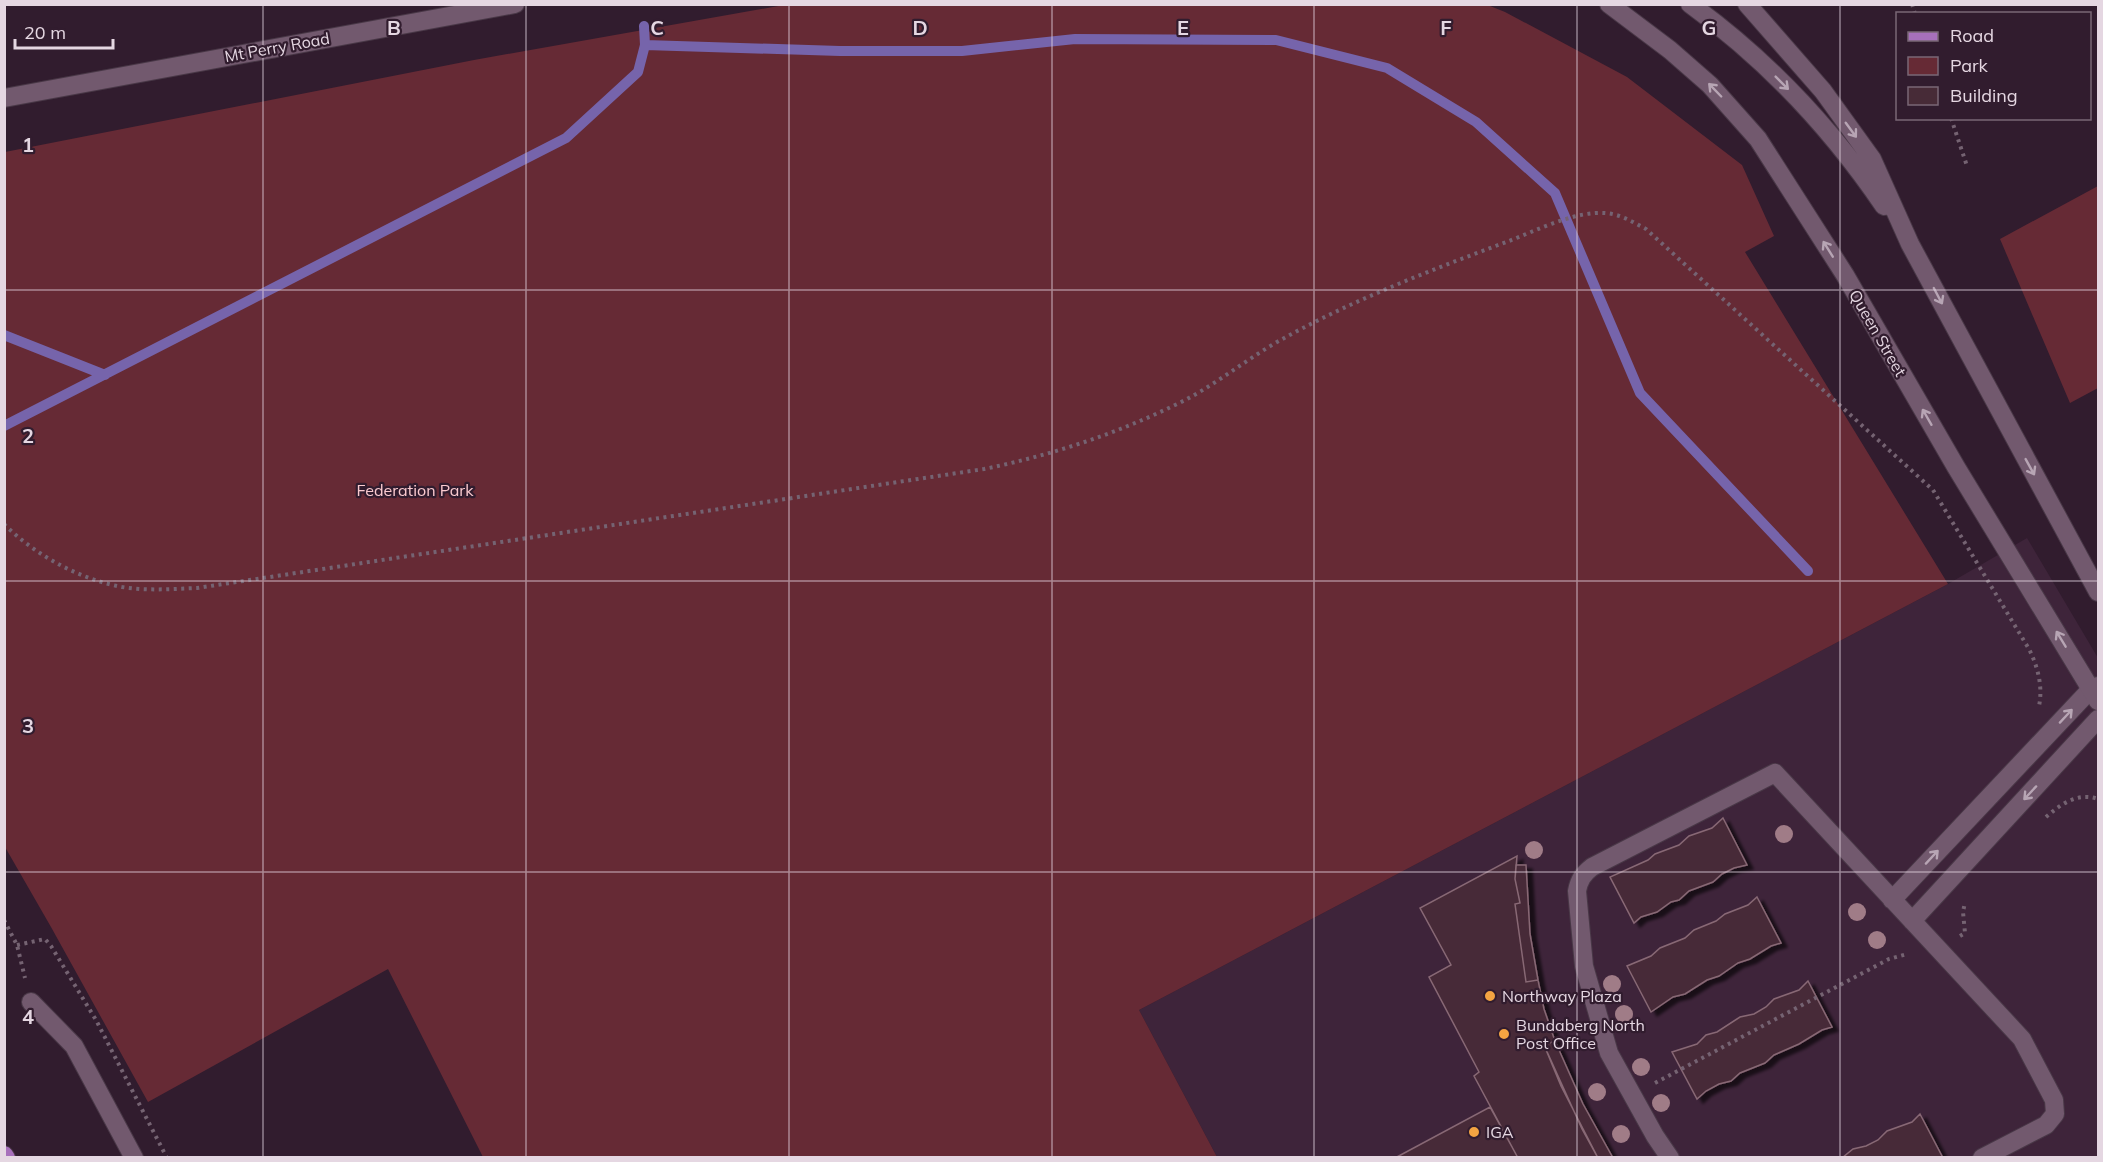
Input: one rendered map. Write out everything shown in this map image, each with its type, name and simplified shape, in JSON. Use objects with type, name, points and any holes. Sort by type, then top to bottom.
[{"type":"main road","name":"Mt Perry Road","points":[[4,98],[515,4]]},
{"type":"main road","name":"Queen Street","points":[[1609,4],[1670,50],[1710,85],[1758,139],[1845,275],[1956,467],[2096,692]]},
{"type":"main road","points":[[1690,4],[1755,56],[1804,105],[1859,169],[1910,244]]},
{"type":"main road","points":[[1747,4],[1823,91],[1872,159],[1910,244],[2098,592]]},
{"type":"main road","points":[[1892,900],[2096,692]]},
{"type":"main road","points":[[1912,921],[2098,719]]},
{"type":"main road","points":[[1670,1158],[1631,1095],[1610,1053],[1584,966],[1578,882],[1592,867],[1775,773],[2022,1039],[2056,1107],[2055,1114],[2046,1125],[1982,1158]]},
{"type":"main road","points":[[31,1002],[74,1046],[134,1158]]},
{"type":"path","points":[[1952,120],[1967,166]]},
{"type":"path","points":[[4,524],[16,536],[44,555],[80,574],[121,587],[158,590],[220,584],[994,467],[1044,455],[1174,406],[1316,322],[1432,269],[1551,225],[1585,215],[1604,213],[1623,216],[1646,229],[1933,490],[2032,655],[2042,694],[2035,713]]},
{"type":"path","points":[[2040,822],[2057,808],[2078,797],[2087,796],[2098,799]]},
{"type":"path","points":[[1631,1095],[1889,959],[1965,933],[1963,912],[1966,897]]},
{"type":"path","points":[[4,920],[17,945],[31,1002]]},
{"type":"shaded area","points":[[2027,538],[2098,658],[2098,1157],[1217,1157],[1139,1010],[1948,584]]},
{"type":"green space","name":"Federation Park","points":[[1485,4],[1505,12],[1627,77],[1742,165],[1774,236],[1745,252],[1948,584],[1139,1010],[1217,1157],[483,1157],[388,969],[148,1102],[5,847],[5,152],[474,60],[784,5]]},
{"type":"green space","points":[[2098,186],[2098,388],[2070,403],[2000,239]]},
{"type":"building","points":[[1723,818],[1747,865],[1722,874],[1713,882],[1689,891],[1679,900],[1671,902],[1657,912],[1641,917],[1634,923],[1610,877],[1648,860],[1655,854],[1679,845],[1689,836],[1712,828]]},
{"type":"building","name":"Northway Plaza","points":[[1517,856],[1515,879],[1520,903],[1515,904],[1526,982],[1538,980],[1544,1009],[1555,1041],[1544,1045],[1561,1086],[1598,1158],[1518,1158],[1474,1076],[1479,1072],[1429,977],[1451,965],[1420,908]]},
{"type":"building","points":[[1516,865],[1526,865],[1530,934],[1538,980],[1526,982],[1515,904],[1520,903],[1515,879]]},
{"type":"building","points":[[1757,897],[1781,943],[1738,963],[1685,994],[1673,997],[1651,1012],[1627,966],[1651,956],[1660,948],[1685,938],[1694,930],[1716,921],[1725,914],[1748,905]]},
{"type":"building","points":[[1808,981],[1832,1027],[1774,1055],[1765,1063],[1740,1073],[1731,1081],[1719,1084],[1697,1099],[1672,1052],[1697,1044],[1706,1035],[1717,1032],[1740,1017],[1754,1014],[1774,999],[1799,990]]},
{"type":"building","points":[[1555,1041],[1583,1104],[1613,1158],[1598,1158],[1582,1129],[1544,1045]]},
{"type":"building","name":"IGA","points":[[1490,1107],[1518,1158],[1395,1158]]},
{"type":"building","points":[[1920,1114],[1943,1158],[1842,1158],[1853,1149],[1878,1140],[1887,1131],[1912,1122]]},
{"type":"waterway","points":[[4,426],[566,138],[638,72],[645,45],[644,26]]},
{"type":"waterway","points":[[645,45],[840,51],[962,51],[1075,39],[1276,40],[1387,68],[1476,122],[1555,193],[1640,393],[1808,571]]},
{"type":"waterway","points":[[4,335],[105,375]]},
{"type":"place","name":"Northway Plaza","points":[[1490,996]]},
{"type":"place","name":"Bundaberg North Post Office","points":[[1504,1034]]},
{"type":"place","name":"IGA","points":[[1474,1132]]}]
